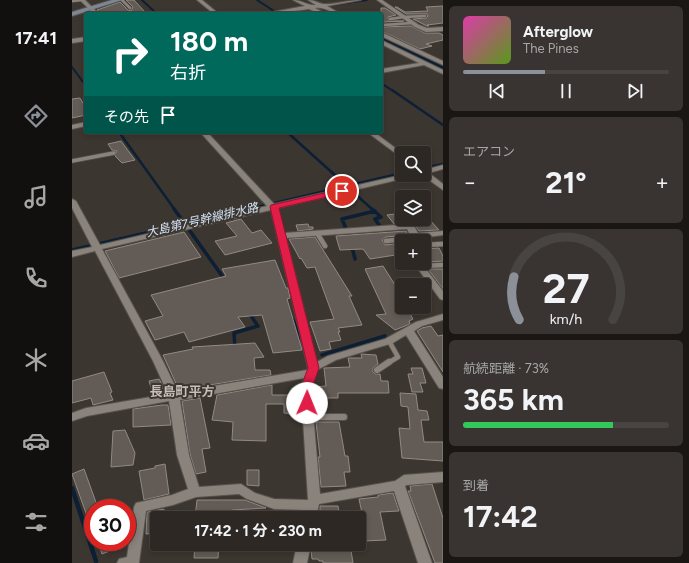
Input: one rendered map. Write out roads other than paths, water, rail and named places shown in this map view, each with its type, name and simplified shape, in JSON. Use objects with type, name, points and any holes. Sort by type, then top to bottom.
[{"type":"street","points":[[82,0],[94,11],[120,0]]},
{"type":"street","points":[[199,0],[214,12]]},
{"type":"street","points":[[296,0],[320,12]]},
{"type":"street","points":[[310,0],[334,12]]},
{"type":"street","points":[[277,12],[359,0]]},
{"type":"street","points":[[379,0],[412,23],[426,30],[443,29]]},
{"type":"street","points":[[72,14],[84,12]]},
{"type":"street","points":[[383,35],[440,61]]},
{"type":"street","points":[[72,42],[84,40]]},
{"type":"street","points":[[383,43],[443,72]]},
{"type":"street","points":[[383,71],[440,61]]},
{"type":"street","points":[[72,127],[84,124]]},
{"type":"street","points":[[206,134],[271,206],[281,236],[312,370],[306,388],[314,502],[312,511]]},
{"type":"street","points":[[373,134],[395,151]]},
{"type":"street","points":[[431,171],[443,167]]},
{"type":"street","points":[[72,254],[95,246],[395,178]]},
{"type":"street","points":[[431,179],[443,188]]},
{"type":"street","points":[[72,201],[158,361],[174,396],[183,455],[195,492]]},
{"type":"street","points":[[281,236],[410,226],[415,234]]},
{"type":"street","points":[[431,235],[443,233]]},
{"type":"street","points":[[431,282],[443,297]]},
{"type":"street","points":[[72,417],[86,412],[312,370],[332,358],[389,341],[419,324],[443,317]]},
{"type":"street","points":[[408,330],[443,385]]},
{"type":"street","points":[[124,563],[134,561],[140,507],[173,500],[195,492],[241,489],[251,496],[274,504],[314,502],[327,498],[398,485],[404,480],[443,477]]},
{"type":"street","points":[[398,485],[425,563]]},
{"type":"street","points":[[300,563],[303,551]]},
{"type":"lane","points":[[72,1],[82,0]]},
{"type":"lane","points":[[120,0],[130,8]]},
{"type":"lane","points":[[390,19],[425,16]]},
{"type":"lane","points":[[384,25],[412,23]]},
{"type":"lane","points":[[72,161],[114,153]]},
{"type":"lane","points":[[317,233],[326,246]]},
{"type":"lane","points":[[386,241],[395,240]]},
{"type":"lane","points":[[431,245],[443,244]]},
{"type":"lane","points":[[431,265],[443,266]]},
{"type":"lane","points":[[377,370],[398,357],[389,341]]},
{"type":"lane","points":[[308,418],[344,417]]},
{"type":"water","points":[[383,37],[443,66],[443,69],[383,41]]},
{"type":"waterway","points":[[142,0],[155,12]]},
{"type":"waterway","points":[[257,0],[274,11]]},
{"type":"waterway","points":[[331,5],[367,0]]},
{"type":"waterway","points":[[382,0],[395,9]]},
{"type":"waterway","points":[[397,10],[403,14]]},
{"type":"waterway","points":[[72,67],[84,83]]},
{"type":"waterway","points":[[383,84],[393,91]]},
{"type":"waterway","points":[[392,90],[443,125]]},
{"type":"waterway","points":[[120,134],[175,210]]},
{"type":"waterway","points":[[289,134],[347,186]]},
{"type":"waterway","name":"大島第7号幹線排水路","points":[[431,167],[443,164]]},
{"type":"waterway","name":"大島第7号幹線排水路","points":[[347,186],[395,175]]},
{"type":"waterway","name":"大島第7号幹線排水路","points":[[245,210],[347,186]]},
{"type":"waterway","points":[[353,192],[373,210]]},
{"type":"waterway","points":[[174,209],[183,221]]},
{"type":"waterway","name":"大島第7号幹線排水路","points":[[72,250],[250,209]]},
{"type":"waterway","points":[[346,229],[342,219],[374,211]]},
{"type":"waterway","points":[[374,211],[381,217],[375,219],[379,225]]},
{"type":"waterway","points":[[190,231],[225,280]]},
{"type":"waterway","points":[[352,247],[355,259]]},
{"type":"waterway","points":[[235,348],[234,333],[258,326],[249,313]]},
{"type":"waterway","points":[[290,320],[293,320],[300,338]]},
{"type":"waterway","points":[[322,355],[385,336]]},
{"type":"waterway","points":[[72,488],[96,561]]},
{"type":"district","name":"長島町平方","points":[[182,391]]}]
